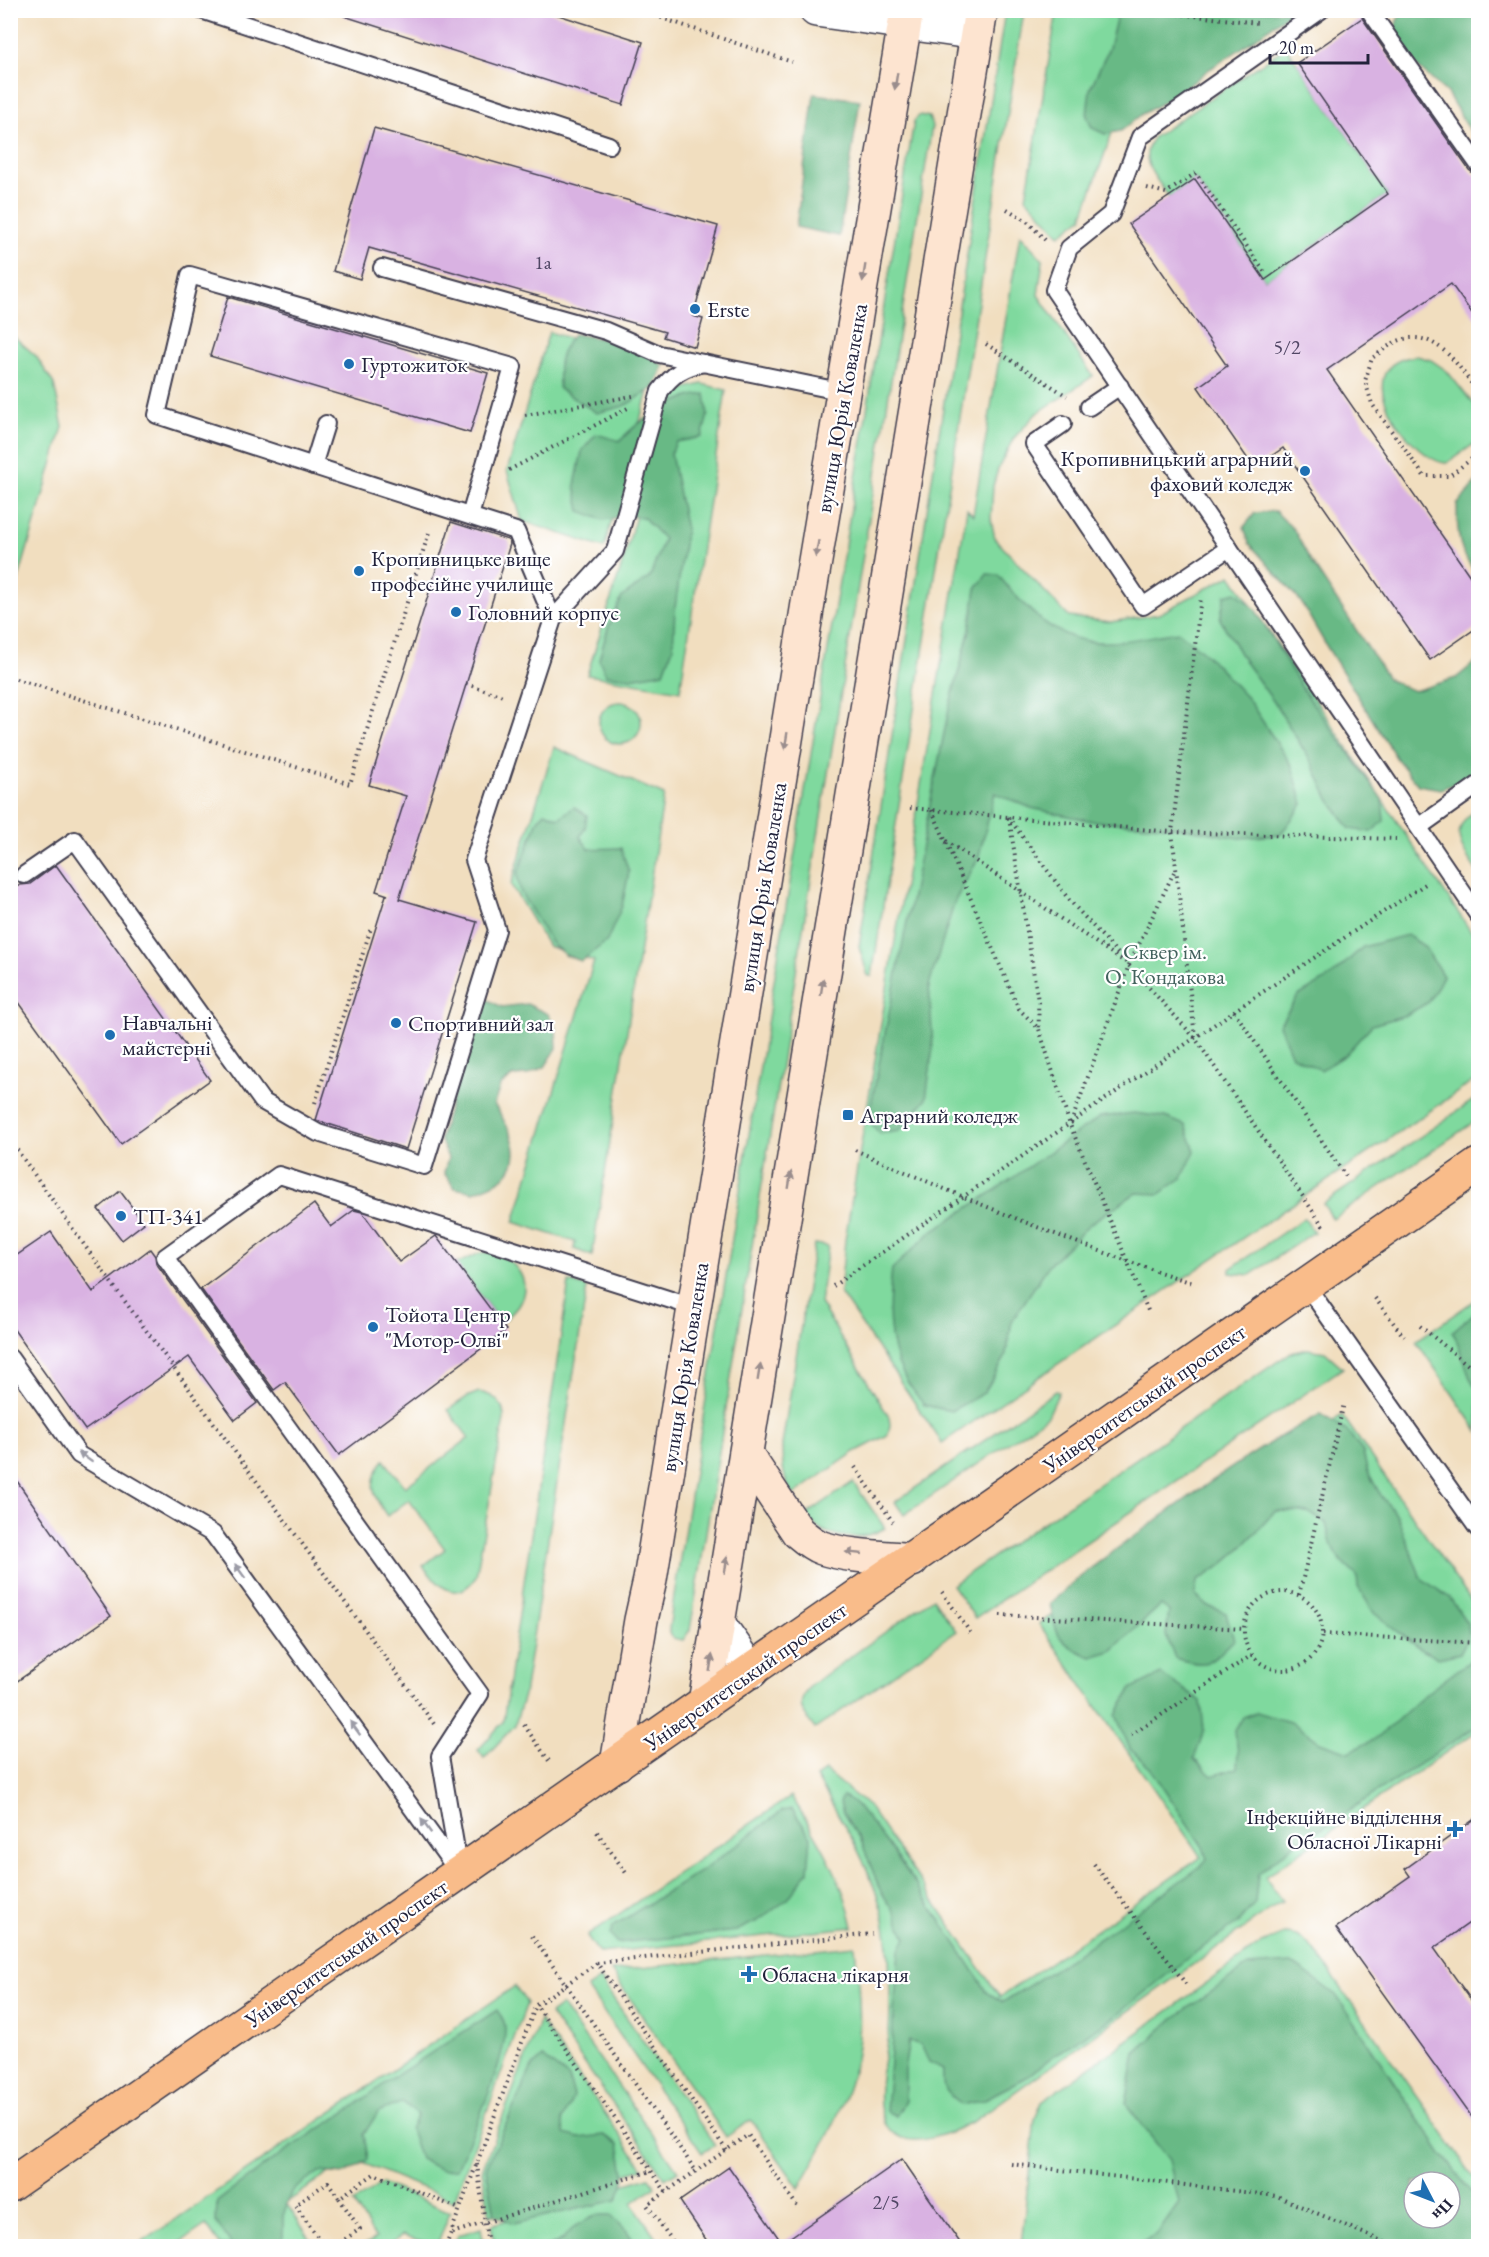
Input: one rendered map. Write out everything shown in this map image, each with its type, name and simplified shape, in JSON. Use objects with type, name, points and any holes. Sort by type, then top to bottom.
[{"type":"main road","name":"вулиця Юрія Коваленка","points":[[618,1764],[907,17]]},
{"type":"main road","points":[[705,1703],[979,22]]},
{"type":"main road","name":"Університетський проспект","points":[[10,2185],[1479,1165]]},
{"type":"main road","points":[[746,1454],[798,1532],[809,1541],[821,1548],[842,1552],[912,1560]]},
{"type":"street","points":[[816,10],[979,22]]},
{"type":"street","points":[[717,1622],[752,1671]]},
{"type":"lane","points":[[201,10],[609,145]]},
{"type":"lane","points":[[1321,10],[1140,136],[1111,214],[1069,248],[1054,290],[1479,915]]},
{"type":"lane","points":[[1369,10],[1479,164]]},
{"type":"lane","points":[[381,268],[606,331],[659,354],[844,392]]},
{"type":"lane","points":[[470,516],[513,367],[190,275],[157,415],[516,531],[553,619]]},
{"type":"lane","points":[[24,875],[75,840],[262,1101],[318,1133],[424,1166],[497,930],[474,860],[553,619],[615,551],[660,391],[668,380],[688,365],[704,363]]},
{"type":"lane","points":[[1089,407],[1120,386]]},
{"type":"lane","points":[[313,466],[326,424]]},
{"type":"lane","points":[[1063,424],[1034,444],[1143,606],[1229,548]]},
{"type":"lane","points":[[1423,833],[1479,785]]},
{"type":"lane","points":[[460,1873],[440,1756],[480,1694],[165,1257],[279,1175],[693,1307]]},
{"type":"lane","points":[[1306,1285],[1479,1529]]},
{"type":"lane","points":[[10,1358],[79,1455],[213,1534],[460,1873]]},
{"type":"path","points":[[638,10],[792,62]]},
{"type":"path","points":[[1142,10],[1259,23]]},
{"type":"path","points":[[1123,183],[1166,193],[1196,172],[1266,274]]},
{"type":"path","points":[[1007,209],[1027,221],[1042,237]]},
{"type":"path","points":[[1479,393],[1454,360],[1426,338],[1402,339],[1372,358],[1365,381],[1372,404],[1424,476],[1449,476],[1479,454]]},
{"type":"path","points":[[986,344],[1065,395],[1089,407]]},
{"type":"path","points":[[498,420],[660,391]]},
{"type":"path","points":[[479,486],[660,391]]},
{"type":"path","points":[[10,677],[350,784],[437,506]]},
{"type":"path","points":[[1195,1038],[1172,832],[1205,564]]},
{"type":"path","points":[[466,684],[485,690]]},
{"type":"path","points":[[910,808],[1172,832],[1423,833]]},
{"type":"path","points":[[932,810],[1019,1009],[1039,1029]]},
{"type":"path","points":[[1008,817],[1038,1001],[1039,1029],[1070,1125],[1149,1313]]},
{"type":"path","points":[[1008,817],[1070,901],[1195,1038],[1323,1226]]},
{"type":"path","points":[[945,840],[1129,965]]},
{"type":"path","points":[[1070,1125],[1129,965],[1176,869]]},
{"type":"path","points":[[833,1286],[1234,1011],[1447,869]]},
{"type":"path","points":[[307,1127],[371,928]]},
{"type":"path","points":[[1234,1011],[1347,1178]]},
{"type":"path","points":[[10,1140],[102,1270],[448,1744]]},
{"type":"path","points":[[855,1150],[963,1198],[1128,1262],[1193,1283]]},
{"type":"path","points":[[1375,1298],[1404,1337]]},
{"type":"path","points":[[1420,1326],[1479,1373]]},
{"type":"path","points":[[1299,1595],[1344,1403]]},
{"type":"path","points":[[855,1467],[893,1522]]},
{"type":"path","points":[[942,1592],[972,1635]]},
{"type":"path","points":[[1287,1592],[1299,1595],[1309,1601],[1321,1621],[1323,1634],[1314,1656],[1305,1664],[1283,1670],[1260,1663],[1252,1655],[1244,1638],[1247,1617],[1253,1606],[1262,1598],[1274,1593],[1287,1592]]},
{"type":"path","points":[[1000,1615],[1244,1629]]},
{"type":"path","points":[[1323,1634],[1479,1643]]},
{"type":"path","points":[[1131,1735],[1252,1655]]},
{"type":"path","points":[[524,1725],[549,1761]]},
{"type":"path","points":[[597,1832],[626,1873]]},
{"type":"path","points":[[1094,1864],[1186,1984]]},
{"type":"path","points":[[446,2247],[536,2005],[597,1963],[872,1934]]},
{"type":"path","points":[[532,1936],[696,2171]]},
{"type":"path","points":[[597,1963],[727,2151]]},
{"type":"path","points":[[536,2005],[666,2192]]},
{"type":"path","points":[[676,2247],[647,2205],[748,2135],[799,2209]]},
{"type":"path","points":[[477,2164],[488,2247]]},
{"type":"path","points":[[1011,2164],[1277,2196],[1393,2247]]},
{"type":"path","points":[[451,2233],[651,2171]]},
{"type":"path","points":[[339,2198],[374,2174],[460,2210]]},
{"type":"path","points":[[324,2247],[295,2205],[328,2182],[360,2229],[335,2247]]},
{"type":"green space","points":[[1118,10],[1292,11],[1178,94],[1142,114],[1121,131],[1105,134],[1092,128],[1087,116],[1090,89],[1109,48]]},
{"type":"green space","points":[[1005,11],[1024,11],[872,976],[868,976],[859,947]]},
{"type":"green space","points":[[1057,11],[1285,11],[1115,124],[1082,218],[1060,235],[1026,198]]},
{"type":"green space","points":[[1405,11],[1478,11],[1478,144],[1447,93],[1393,42],[1397,20]]},
{"type":"green space","points":[[1286,47],[1388,194],[1265,280],[1195,179],[1169,197],[1150,168],[1147,153],[1154,137]]},
{"type":"green space","points":[[814,94],[860,100],[839,236],[796,227]]},
{"type":"green space","points":[[920,115],[929,117],[932,126],[690,1630],[683,1640],[673,1638],[669,1629],[676,1583],[914,121]]},
{"type":"green space","name":"Сквер ім. О. Кондакова","points":[[1020,234],[1043,260],[1038,295],[1093,376],[1036,414],[1013,439],[998,469],[993,486],[991,519],[995,539],[1069,617],[1111,622],[1159,614],[1231,575],[1478,942],[1478,1078],[942,1443],[840,1293],[845,1240],[967,509],[973,515]]},
{"type":"green space","points":[[549,332],[656,363],[604,548],[522,521],[507,471]]},
{"type":"green space","points":[[11,334],[36,356],[54,384],[63,427],[11,605]]},
{"type":"green space","points":[[574,334],[610,340],[637,348],[664,366],[654,388],[624,406],[597,413],[559,389],[560,359],[564,347]]},
{"type":"green space","points":[[1417,356],[1431,360],[1447,371],[1478,410],[1478,441],[1447,463],[1434,459],[1418,448],[1403,432],[1383,394],[1384,377],[1394,363]]},
{"type":"green space","points":[[702,384],[726,390],[680,691],[587,675],[625,555],[667,405],[682,389]]},
{"type":"green space","points":[[705,394],[708,415],[702,437],[676,442],[671,454],[686,530],[675,608],[673,648],[664,672],[631,678],[606,675],[599,659],[608,628],[622,597],[650,577],[664,539],[643,517],[628,516],[603,520],[580,511],[575,485],[582,451],[596,434],[620,441],[637,425],[659,410],[682,399]]},
{"type":"green space","points":[[1478,480],[1478,575],[1466,559],[1460,542],[1457,505]]},
{"type":"green space","points":[[1275,511],[1294,530],[1311,561],[1389,680],[1414,691],[1456,678],[1478,660],[1478,774],[1441,789],[1418,785],[1397,759],[1301,602],[1249,543],[1244,527],[1255,513]]},
{"type":"green space","points":[[987,574],[998,575],[1033,613],[1060,632],[1075,638],[1109,642],[1179,632],[1207,655],[1248,699],[1292,766],[1303,804],[1280,835],[1239,838],[1177,827],[1092,821],[1031,808],[995,793],[978,859],[955,901],[929,985],[933,1047],[926,1099],[899,1131],[880,1134],[868,1120],[949,708],[970,629],[976,589]]},
{"type":"green space","points":[[1236,592],[1255,609],[1304,691],[1382,799],[1384,821],[1371,832],[1350,829],[1329,799],[1312,763],[1274,702],[1245,662],[1220,619],[1225,595]]},
{"type":"green space","points":[[620,702],[635,708],[641,723],[635,738],[620,744],[605,738],[599,723],[605,708]]},
{"type":"green space","points":[[554,747],[664,795],[592,1256],[574,1249],[575,1242],[514,1222],[594,961],[548,946],[511,885]]},
{"type":"green space","points":[[574,807],[587,815],[585,828],[580,837],[589,849],[621,848],[629,872],[622,906],[607,941],[581,961],[565,955],[552,944],[521,893],[517,875],[538,820],[545,812],[559,818]]},
{"type":"green space","points":[[1478,808],[1478,873],[1462,847],[1459,832],[1468,816]]},
{"type":"green space","points":[[1407,935],[1424,946],[1443,976],[1429,1002],[1406,1015],[1372,1025],[1345,1055],[1321,1070],[1292,1056],[1279,1025],[1298,996],[1330,977],[1363,947]]},
{"type":"green space","points":[[482,997],[502,1007],[527,1004],[548,1014],[556,1029],[557,1048],[545,1067],[527,1075],[513,1076],[500,1086],[494,1104],[513,1140],[514,1159],[504,1177],[474,1192],[455,1188],[444,1173],[448,1158],[440,1139]]},
{"type":"green space","points":[[1478,1097],[1478,1119],[1333,1219],[1323,1204]]},
{"type":"green space","points":[[1134,1113],[1165,1117],[1185,1125],[1195,1151],[1182,1178],[1159,1194],[1136,1193],[1092,1222],[1048,1266],[1012,1321],[1005,1358],[984,1393],[951,1411],[924,1405],[905,1378],[894,1349],[889,1309],[892,1269],[932,1231],[1100,1117]]},
{"type":"green space","points":[[1304,1218],[1314,1232],[1250,1275],[1230,1273],[1230,1269]]},
{"type":"green space","points":[[814,1244],[828,1246],[820,1303],[889,1417],[890,1425],[888,1435],[855,1452],[793,1495],[784,1471],[782,1445]]},
{"type":"green space","points":[[491,1252],[508,1260],[520,1272],[523,1280],[524,1288],[518,1306],[501,1323],[456,1264],[480,1253]]},
{"type":"green space","points":[[569,1282],[587,1287],[524,1695],[515,1725],[484,1758],[478,1750],[503,1722]]},
{"type":"green space","points":[[1478,1298],[1478,1431],[1416,1341]]},
{"type":"green space","points":[[1478,1310],[1478,1391],[1470,1378],[1453,1331]]},
{"type":"green space","points":[[1308,1349],[1325,1352],[1343,1368],[975,1618],[952,1585],[1290,1353]]},
{"type":"green space","points":[[1056,1391],[1059,1392],[1048,1416],[904,1515],[895,1502]]},
{"type":"green space","points":[[479,1392],[490,1395],[500,1404],[504,1419],[476,1577],[469,1586],[454,1591],[441,1585],[423,1566],[445,1549],[409,1500],[387,1516],[375,1495],[374,1482],[375,1475],[384,1460],[405,1487],[469,1438],[448,1410]]},
{"type":"green space","points":[[1321,1414],[1347,1431],[1363,1452],[1367,1470],[1380,1494],[1397,1516],[1421,1578],[1450,1598],[1467,1623],[1468,1637],[1460,1653],[1438,1658],[1423,1651],[1374,1613],[1358,1587],[1357,1576],[1335,1553],[1326,1523],[1307,1512],[1275,1511],[1248,1541],[1219,1567],[1197,1581],[1195,1595],[1208,1606],[1226,1613],[1234,1640],[1214,1659],[1195,1663],[1175,1658],[1166,1635],[1169,1611],[1161,1605],[1111,1651],[1091,1657],[1065,1643],[1057,1632],[1050,1604],[1073,1583],[1109,1554],[1211,1482],[1276,1439]]},
{"type":"green space","points":[[1342,1415],[1478,1611],[1478,1730],[1265,1877],[1282,1901],[974,2121],[931,2138],[919,2140],[897,2136],[883,2120],[880,2108],[880,2082],[890,2013],[889,1962],[884,1919],[876,1891],[861,1857],[816,1777],[825,1771],[869,1807],[1000,1997],[1201,1857],[1039,1624]]},
{"type":"green space","points":[[853,1482],[885,1528],[865,1535],[842,1536],[822,1530],[806,1515]]},
{"type":"green space","points":[[933,1598],[956,1631],[815,1729],[806,1718],[801,1703],[811,1685]]},
{"type":"green space","points":[[1478,1655],[1478,1725],[1323,1828],[1298,1841],[1258,1874],[1255,1903],[1238,1923],[1189,1957],[1110,2020],[1057,2053],[1025,2078],[983,2100],[962,2105],[951,2097],[944,2087],[943,2069],[929,2062],[921,2045],[909,2041],[905,2064],[905,2101],[896,2116],[886,2111],[899,1951],[906,1938],[893,1909],[881,1892],[862,1843],[843,1813],[840,1802],[843,1796],[855,1804],[893,1852],[988,1993],[1003,2002],[1103,1936],[1201,1866],[1207,1859],[1203,1847],[1151,1769],[1130,1749],[1116,1715],[1132,1688],[1161,1674],[1201,1701],[1204,1731],[1194,1759],[1212,1776],[1237,1768],[1238,1752],[1235,1731],[1243,1717],[1257,1712],[1293,1723],[1320,1742],[1349,1752],[1379,1737],[1428,1692]]},
{"type":"green space","points":[[791,1796],[820,1842],[836,1875],[853,1927],[599,1953],[587,1936]]},
{"type":"green space","points":[[792,1809],[811,1837],[808,1871],[788,1899],[759,1920],[736,1931],[617,1943],[610,1935],[613,1926],[703,1870],[782,1811]]},
{"type":"green space","points":[[1284,1934],[1294,1935],[1316,1952],[1478,2183],[1478,2246],[1021,2246],[1035,2119],[1042,2102],[1262,1943]]},
{"type":"green space","points":[[855,1946],[860,2015],[856,2058],[837,2116],[799,2188],[751,2120],[726,2137],[611,1971]]},
{"type":"green space","points":[[1292,1963],[1336,1995],[1454,2170],[1402,2170],[1402,2230],[1462,2230],[1462,2180],[1478,2201],[1478,2246],[1135,2246],[1158,2233],[1179,2203],[1169,2160],[1126,2104],[1135,2053],[1174,2018],[1248,1966]]},
{"type":"green space","points":[[600,1979],[715,2145],[702,2153],[587,1988]]},
{"type":"green space","points":[[515,1986],[527,2003],[454,2201],[351,2158],[286,2203],[315,2246],[221,2246],[206,2225],[175,2246],[137,2246]]},
{"type":"green space","points":[[562,2005],[678,2171],[665,2179],[550,2014]]},
{"type":"green space","points":[[497,2010],[504,2022],[505,2035],[502,2053],[488,2095],[457,2169],[441,2170],[420,2159],[410,2129],[417,2115],[403,2102],[378,2112],[364,2134],[368,2160],[345,2174],[319,2172],[291,2192],[283,2216],[283,2246],[232,2246],[216,2222],[217,2202],[269,2162]]},
{"type":"green space","points":[[540,2020],[643,2168],[490,2215],[482,2170]]},
{"type":"green space","points":[[543,2057],[569,2078],[574,2096],[562,2120],[564,2134],[580,2138],[604,2135],[619,2144],[625,2179],[617,2200],[514,2223],[495,2215],[486,2168],[532,2067]]},
{"type":"green space","points":[[649,2177],[655,2186],[632,2203],[662,2246],[495,2246],[491,2225]]},
{"type":"green space","points":[[382,2183],[450,2212],[437,2246],[403,2235],[386,2246],[363,2246],[376,2238],[353,2203]]},
{"type":"green space","points":[[596,2215],[611,2215],[627,2231],[637,2246],[550,2246],[562,2240],[575,2226]]},
{"type":"green space","points":[[481,2228],[484,2246],[454,2246],[458,2235]]},
{"type":"building","points":[[345,10],[543,10],[643,42],[623,105],[344,16]]},
{"type":"building","points":[[1362,18],[1469,170],[1479,178],[1479,323],[1451,284],[1327,370],[1479,589],[1479,626],[1430,660],[1283,448],[1254,468],[1198,387],[1227,366],[1129,224],[1195,179],[1265,280],[1388,194],[1297,63]]},
{"type":"building","points":[[374,128],[718,226],[693,316],[703,319],[695,347],[663,337],[665,332],[369,248],[360,279],[333,271]]},
{"type":"building","name":"Гуртожиток","points":[[228,297],[488,373],[470,433],[210,356]]},
{"type":"building","points":[[451,522],[508,540],[510,544],[399,899],[477,922],[406,1149],[316,1120],[386,895],[388,895],[376,891],[406,796],[369,785]]},
{"type":"building","name":"Навчальні майстерні","points":[[56,865],[210,1080],[121,1144],[10,990],[10,891],[20,885],[30,884]]},
{"type":"building","name":"ТП-341","points":[[120,1191],[144,1223],[122,1240],[98,1209]]},
{"type":"building","name":"Тойота Центр \"Мотор-Олві\"","points":[[314,1204],[331,1227],[354,1210],[362,1212],[399,1262],[436,1236],[506,1330],[339,1455],[285,1382],[274,1390],[201,1289]]},
{"type":"building","points":[[51,1232],[93,1292],[150,1249],[155,1256],[156,1263],[257,1403],[235,1420],[189,1357],[85,1430],[10,1324],[10,1260]]},
{"type":"building","points":[[10,1471],[111,1616],[10,1686]]},
{"type":"building","points":[[1479,1816],[1479,1916],[1434,1948],[1479,2011],[1479,2127],[1336,1928],[1410,1876],[1405,1869]]},
{"type":"building","points":[[902,2159],[963,2247],[711,2247],[680,2201],[729,2167],[782,2243]]},
{"type":"place","name":"Erste","points":[[695,309]]},
{"type":"place","name":"Гуртожиток","points":[[349,364]]},
{"type":"place","name":"Кропивницький аграрний фаховий коледж","points":[[1305,471]]},
{"type":"place","name":"Кропивницьке вище професійне училище","points":[[359,571]]},
{"type":"place","name":"Головний корпус","points":[[456,612]]},
{"type":"place","name":"Спортивний зал","points":[[396,1023]]},
{"type":"place","name":"Навчальні майстерні","points":[[110,1035]]},
{"type":"place","name":"Аграрний коледж","points":[[848,1115]]},
{"type":"place","name":"ТП-341","points":[[121,1216]]},
{"type":"place","name":"Тойота Центр \"Мотор-Олві\"","points":[[373,1327]]},
{"type":"place","name":"Інфекційне відділення Обласної Лікарні","points":[[1455,1829]]},
{"type":"place","name":"Обласна лікарня","points":[[749,1974]]}]
